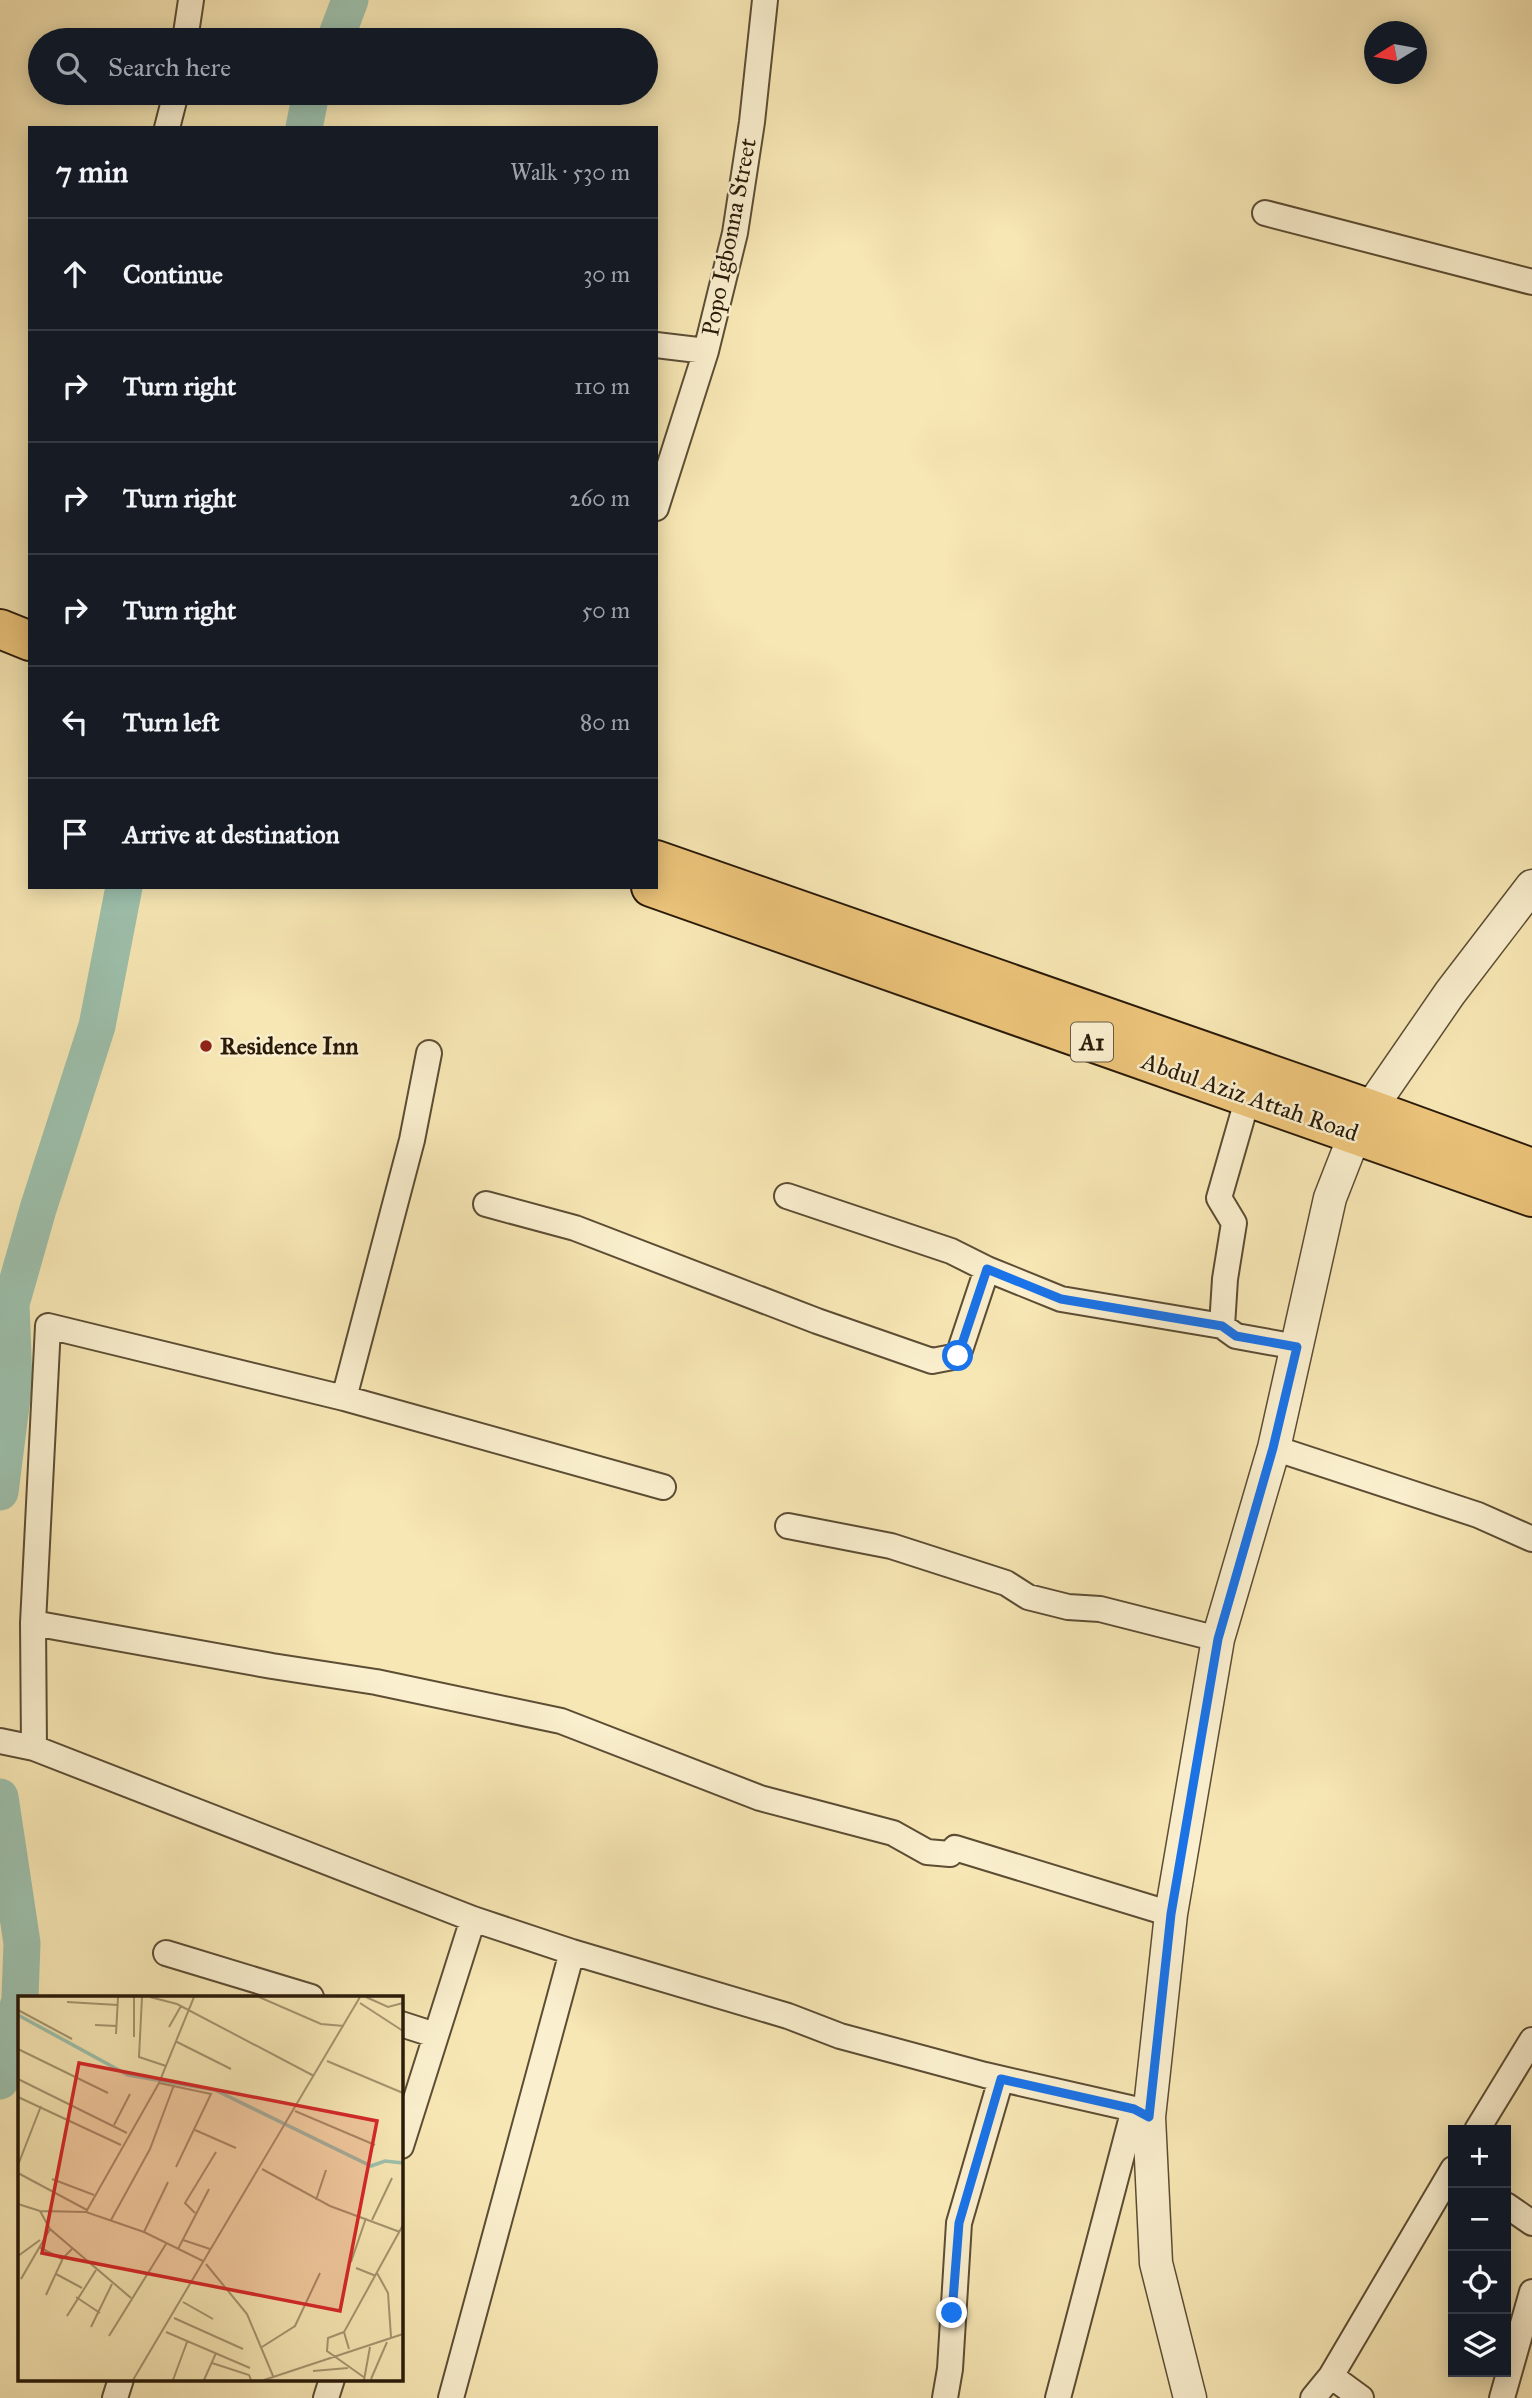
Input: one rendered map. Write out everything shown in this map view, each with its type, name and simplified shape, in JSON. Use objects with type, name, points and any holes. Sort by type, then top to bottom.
[{"type":"highway","points":[[0,629],[28,640]]},
{"type":"highway","points":[[0,653],[28,663]]},
{"type":"highway","name":"Abdul Aziz Attah Road","points":[[658,861],[1363,1121],[1532,1198]]},
{"type":"highway","name":"Abdul Aziz Attah Road","points":[[657,889],[1248,1097],[1363,1121],[1532,1168]]},
{"type":"street","points":[[187,28],[191,0]]},
{"type":"street","name":"Popo Igbonna Street","points":[[658,502],[706,351],[735,233],[752,122],[765,0]]},
{"type":"street","points":[[168,126],[173,105]]},
{"type":"street","points":[[1265,213],[1532,282]]},
{"type":"street","points":[[658,345],[706,351]]},
{"type":"street","points":[[1058,2398],[1141,2113],[1171,1914],[1218,1639],[1273,1448],[1330,1198],[1363,1121],[1450,993],[1532,886]]},
{"type":"street","points":[[344,1398],[412,1140],[429,1053]]},
{"type":"street","points":[[1222,1326],[1225,1279],[1234,1223],[1219,1198],[1248,1097]]},
{"type":"street","points":[[787,1196],[951,1251],[1061,1299],[1222,1326],[1236,1336],[1297,1347]]},
{"type":"street","points":[[486,1204],[575,1228],[817,1321],[932,1361],[958,1356],[987,1269]]},
{"type":"street","points":[[663,1487],[344,1398],[48,1326],[33,1623],[17,1744],[473,1919],[572,1952],[788,2016],[840,2036],[1141,2113]]},
{"type":"street","points":[[1273,1448],[1478,1516],[1532,1539]]},
{"type":"street","points":[[788,1527],[891,1546],[1006,1583],[1028,1597],[1068,1607],[1100,1608],[1218,1639]]},
{"type":"street","points":[[33,1623],[376,1682],[561,1721],[760,1798],[893,1833],[927,1852],[950,1854],[955,1848],[1171,1914]]},
{"type":"street","points":[[402,2143],[473,1919]]},
{"type":"street","points":[[451,2398],[572,1952]]},
{"type":"street","points":[[166,1953],[308,1996]]},
{"type":"street","points":[[402,2025],[435,2035]]},
{"type":"street","points":[[1480,2125],[1532,2040]]},
{"type":"street","points":[[945,2398],[950,2369],[959,2223],[1001,2079]]},
{"type":"street","points":[[1141,2113],[1156,2263],[1190,2398]]},
{"type":"street","points":[[1313,2398],[1331,2375],[1448,2177]]},
{"type":"street","points":[[1511,2208],[1532,2223]]},
{"type":"street","points":[[1502,2398],[1532,2292]]},
{"type":"street","points":[[1331,2375],[1361,2398]]},
{"type":"street","points":[[115,2398],[121,2380]]},
{"type":"street","points":[[326,2398],[332,2380]]},
{"type":"waterway","points":[[340,28],[350,0]]},
{"type":"waterway","points":[[304,126],[309,105]]},
{"type":"waterway","points":[[0,1492],[14,1382],[11,1304],[38,1209],[97,1026],[124,889]]},
{"type":"waterway","points":[[0,1797],[22,1943],[20,1996]]},
{"type":"waterway","points":[[0,2081],[18,2007]]},
{"type":"place","name":"Residence Inn","points":[[206,1046]]},
{"type":"route","points":[[952,2313],[959,2223],[1001,2079],[1134,2109],[1149,2117],[1171,1914],[1218,1639],[1273,1448],[1297,1347],[1236,1336],[1222,1326],[1061,1299],[987,1269],[958,1356]]}]
